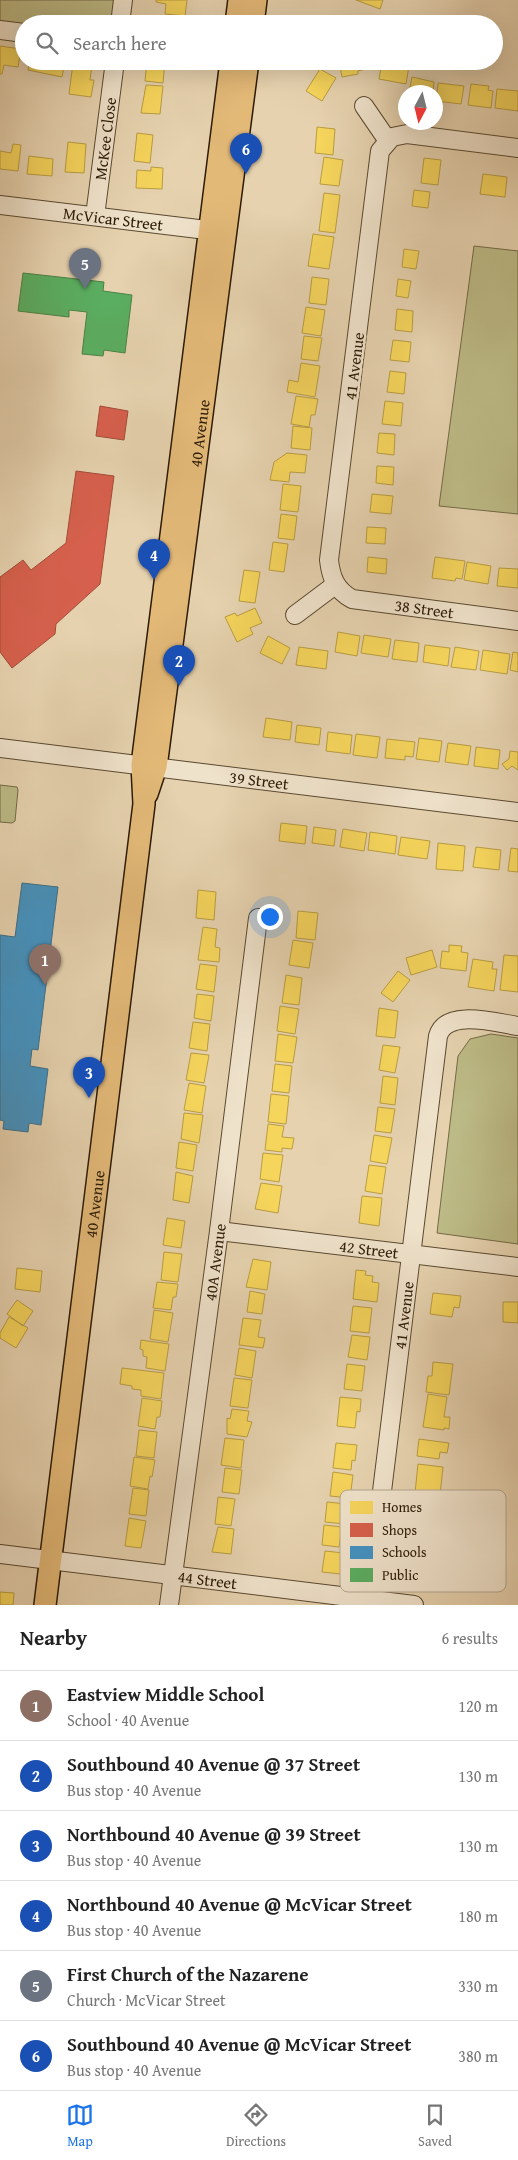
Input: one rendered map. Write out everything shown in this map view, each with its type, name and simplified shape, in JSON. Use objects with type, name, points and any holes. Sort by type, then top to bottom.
[{"type":"main road","points":[[237,15],[239,0]]},
{"type":"main road","points":[[254,15],[256,0]]},
{"type":"main road","name":"40 Avenue","points":[[218,231],[230,70]]},
{"type":"main road","name":"40 Avenue","points":[[45,1605],[144,804],[218,231],[246,70]]},
{"type":"street","points":[[121,15],[123,0]]},
{"type":"street","points":[[0,30],[15,32]]},
{"type":"street","name":"McKee Close","points":[[94,216],[114,70]]},
{"type":"street","points":[[364,106],[388,141],[398,135],[407,134],[518,148]]},
{"type":"street","name":"41 Avenue","points":[[335,584],[330,568],[329,553],[351,396],[379,157],[382,146],[388,141]]},
{"type":"street","name":"McVicar Street","points":[[0,205],[218,231]]},
{"type":"street","points":[[296,615],[335,584]]},
{"type":"street","name":"38 Street","points":[[335,584],[344,595],[360,602],[518,621]]},
{"type":"street","name":"39 Street","points":[[0,748],[518,812]]},
{"type":"street","name":"40A Avenue","points":[[169,1605],[219,1231],[258,918]]},
{"type":"street","name":"41 Avenue","points":[[383,1490],[440,1030],[444,1025],[466,1019],[518,1026]]},
{"type":"street","name":"42 Street","points":[[219,1231],[518,1267]]},
{"type":"street","name":"44 Street","points":[[0,1554],[369,1602],[414,1605]]},
{"type":"shaded area","points":[[0,0],[123,0],[121,15],[15,15],[15,32],[0,30]]},
{"type":"shaded area","points":[[474,246],[518,251],[518,514],[439,506]]},
{"type":"shaded area","points":[[0,785],[17,787],[18,790],[15,821],[12,823],[0,822]]},
{"type":"shaded area","points":[[491,1034],[518,1038],[518,1244],[437,1233],[458,1056],[470,1039]]},
{"type":"building: Homes","points":[[156,0],[187,0],[185,15],[165,14],[166,4],[156,2]]},
{"type":"building: Homes","points":[[356,0],[383,0],[380,9]]},
{"type":"building: Homes","points":[[0,46],[15,48],[15,67],[4,65],[2,74],[0,74]]},
{"type":"building: Homes","points":[[28,70],[63,70],[62,77]]},
{"type":"building: Homes","points":[[72,70],[91,70],[90,80],[94,80],[91,97],[69,94]]},
{"type":"building: Homes","points":[[146,70],[164,70],[163,83],[145,81]]},
{"type":"building: Homes","points":[[319,70],[336,78],[322,101],[306,91]]},
{"type":"building: Homes","points":[[341,70],[362,70],[358,71],[358,74],[342,77]]},
{"type":"building: Homes","points":[[380,70],[408,70],[406,84],[379,79]]},
{"type":"building: Homes","points":[[412,77],[434,82],[434,85],[410,85]]},
{"type":"building: Homes","points":[[438,83],[464,86],[461,104],[443,102],[443,85],[438,85]]},
{"type":"building: Homes","points":[[471,84],[489,86],[488,90],[493,91],[491,108],[468,105]]},
{"type":"building: Homes","points":[[146,85],[163,86],[160,114],[141,113]]},
{"type":"building: Homes","points":[[497,89],[518,91],[518,111],[495,108]]},
{"type":"building: Homes","points":[[317,127],[335,129],[333,155],[315,153]]},
{"type":"building: Homes","points":[[137,133],[153,135],[150,163],[134,161]]},
{"type":"building: Homes","points":[[68,142],[86,144],[84,173],[65,172]]},
{"type":"building: Homes","points":[[13,144],[21,145],[18,171],[0,169],[0,151],[11,153]]},
{"type":"building: Homes","points":[[29,156],[53,159],[52,176],[27,174]]},
{"type":"building: Homes","points":[[324,157],[343,160],[339,186],[320,184]]},
{"type":"building: Homes","points":[[424,158],[441,160],[438,185],[421,183]]},
{"type":"building: Homes","points":[[151,167],[163,168],[162,189],[136,188],[137,170],[151,171]]},
{"type":"building: Homes","points":[[483,174],[507,177],[505,197],[480,194]]},
{"type":"building: Homes","points":[[414,190],[430,192],[428,208],[412,206]]},
{"type":"building: Homes","points":[[324,193],[340,195],[335,233],[319,231]]},
{"type":"building: Homes","points":[[313,234],[334,237],[329,269],[308,266]]},
{"type":"building: Homes","points":[[404,249],[419,251],[416,269],[402,267]]},
{"type":"building: Homes","points":[[312,277],[329,279],[326,305],[309,303]]},
{"type":"building: Homes","points":[[398,279],[411,281],[408,298],[396,296]]},
{"type":"building: Homes","points":[[306,307],[325,310],[321,336],[302,333]]},
{"type":"building: Homes","points":[[397,309],[413,311],[412,332],[395,330]]},
{"type":"building: Homes","points":[[304,336],[322,338],[318,361],[301,359]]},
{"type":"building: Homes","points":[[393,340],[411,342],[409,362],[390,360]]},
{"type":"building: Homes","points":[[301,363],[320,366],[315,397],[287,392],[289,380],[298,382]]},
{"type":"building: Homes","points":[[390,371],[406,373],[404,394],[387,392]]},
{"type":"building: Homes","points":[[296,396],[318,399],[315,415],[311,415],[309,427],[291,424]]},
{"type":"building: Homes","points":[[385,401],[403,403],[401,426],[382,424]]},
{"type":"building: Homes","points":[[293,426],[312,428],[310,450],[291,448]]},
{"type":"building: Homes","points":[[379,433],[395,434],[394,455],[377,453]]},
{"type":"building: Homes","points":[[287,453],[307,455],[305,473],[290,472],[289,482],[270,480],[274,462]]},
{"type":"building: Homes","points":[[377,466],[394,467],[393,485],[376,483]]},
{"type":"building: Homes","points":[[283,484],[301,486],[298,512],[280,510]]},
{"type":"building: Homes","points":[[372,494],[393,496],[391,514],[370,512]]},
{"type":"building: Homes","points":[[281,514],[297,516],[294,540],[278,538]]},
{"type":"building: Homes","points":[[367,527],[386,528],[385,544],[366,543]]},
{"type":"building: Homes","points":[[273,542],[288,544],[284,572],[269,570]]},
{"type":"building: Homes","points":[[368,557],[387,559],[386,574],[367,572]]},
{"type":"building: Homes","points":[[435,557],[465,561],[462,579],[456,578],[455,581],[432,578]]},
{"type":"building: Homes","points":[[467,562],[491,566],[488,584],[464,580]]},
{"type":"building: Homes","points":[[499,568],[518,569],[518,588],[497,586]]},
{"type":"building: Homes","points":[[244,570],[260,572],[255,603],[239,601]]},
{"type":"building: Homes","points":[[255,608],[262,623],[250,628],[253,634],[237,642],[225,617],[235,613],[237,616]]},
{"type":"building: Homes","points":[[338,632],[360,636],[357,656],[335,652]]},
{"type":"building: Homes","points":[[364,635],[391,639],[388,657],[361,653]]},
{"type":"building: Homes","points":[[268,636],[290,648],[282,664],[260,653]]},
{"type":"building: Homes","points":[[395,640],[419,643],[417,662],[392,659]]},
{"type":"building: Homes","points":[[425,645],[450,648],[448,666],[423,662]]},
{"type":"building: Homes","points":[[299,647],[328,651],[326,669],[296,665]]},
{"type":"building: Homes","points":[[455,647],[479,651],[476,670],[451,667]]},
{"type":"building: Homes","points":[[483,650],[510,654],[507,674],[480,670]]},
{"type":"building: Homes","points":[[513,652],[518,653],[518,672],[510,670]]},
{"type":"building: Homes","points":[[266,718],[292,722],[290,740],[263,737]]},
{"type":"building: Homes","points":[[297,725],[321,728],[319,745],[295,742]]},
{"type":"building: Homes","points":[[328,732],[352,735],[350,754],[326,751]]},
{"type":"building: Homes","points":[[356,734],[380,737],[377,758],[353,755]]},
{"type":"building: Homes","points":[[419,738],[442,741],[439,762],[416,759]]},
{"type":"building: Homes","points":[[387,739],[415,742],[413,757],[405,756],[405,760],[385,758]]},
{"type":"building: Homes","points":[[448,743],[471,746],[468,765],[445,762]]},
{"type":"building: Homes","points":[[476,747],[500,750],[498,769],[474,766]]},
{"type":"building: Homes","points":[[510,751],[518,752],[518,770],[512,766],[507,770],[502,764],[509,759]]},
{"type":"building: Homes","points":[[281,823],[307,826],[305,844],[279,841]]},
{"type":"building: Homes","points":[[314,827],[336,830],[334,846],[312,843]]},
{"type":"building: Homes","points":[[343,829],[367,833],[364,851],[340,847]]},
{"type":"building: Homes","points":[[370,832],[397,836],[395,854],[368,850]]},
{"type":"building: Homes","points":[[401,837],[430,841],[427,859],[398,855]]},
{"type":"building: Homes","points":[[438,843],[465,846],[463,871],[436,869]]},
{"type":"building: Homes","points":[[476,847],[501,850],[499,870],[473,867]]},
{"type":"building: Homes","points":[[511,848],[518,849],[518,872],[508,871]]},
{"type":"building: Homes","points":[[198,890],[216,892],[214,920],[196,918]]},
{"type":"building: Homes","points":[[298,911],[318,913],[315,940],[296,938]]},
{"type":"building: Homes","points":[[203,927],[217,929],[215,947],[220,948],[219,962],[198,960]]},
{"type":"building: Homes","points":[[293,940],[313,943],[309,968],[289,965]]},
{"type":"building: Homes","points":[[449,945],[462,946],[461,952],[468,953],[466,971],[440,968],[442,951],[449,952]]},
{"type":"building: Homes","points":[[432,950],[437,967],[411,975],[406,958]]},
{"type":"building: Homes","points":[[504,955],[518,956],[518,992],[500,990]]},
{"type":"building: Homes","points":[[473,959],[493,962],[492,969],[497,969],[494,991],[468,987]]},
{"type":"building: Homes","points":[[200,964],[217,966],[214,992],[196,989]]},
{"type":"building: Homes","points":[[398,971],[410,980],[393,1002],[381,993]]},
{"type":"building: Homes","points":[[286,975],[302,978],[299,1005],[282,1003]]},
{"type":"building: Homes","points":[[197,994],[214,996],[211,1021],[194,1018]]},
{"type":"building: Homes","points":[[280,1006],[299,1009],[295,1034],[277,1031]]},
{"type":"building: Homes","points":[[379,1008],[398,1011],[395,1038],[376,1036]]},
{"type":"building: Homes","points":[[193,1022],[210,1024],[207,1051],[189,1048]]},
{"type":"building: Homes","points":[[278,1034],[297,1037],[293,1063],[275,1061]]},
{"type":"building: Homes","points":[[383,1045],[400,1047],[395,1073],[379,1070]]},
{"type":"building: Homes","points":[[191,1053],[209,1055],[204,1083],[186,1080]]},
{"type":"building: Homes","points":[[275,1064],[292,1066],[289,1093],[272,1091]]},
{"type":"building: Homes","points":[[383,1076],[398,1078],[395,1105],[380,1103]]},
{"type":"building: Homes","points":[[189,1083],[206,1086],[202,1113],[184,1110]]},
{"type":"building: Homes","points":[[271,1094],[289,1096],[286,1124],[268,1122]]},
{"type":"building: Homes","points":[[378,1107],[395,1109],[391,1133],[375,1131]]},
{"type":"building: Homes","points":[[184,1113],[203,1115],[199,1143],[181,1139]]},
{"type":"building: Homes","points":[[268,1124],[284,1126],[282,1137],[294,1138],[292,1149],[282,1148],[282,1152],[265,1150]]},
{"type":"building: Homes","points":[[374,1135],[392,1138],[387,1164],[370,1161]]},
{"type":"building: Homes","points":[[179,1142],[197,1145],[193,1171],[176,1168]]},
{"type":"building: Homes","points":[[263,1153],[283,1155],[279,1182],[260,1179]]},
{"type":"building: Homes","points":[[369,1165],[386,1167],[382,1194],[365,1191]]},
{"type":"building: Homes","points":[[176,1172],[193,1176],[189,1203],[173,1200]]},
{"type":"building: Homes","points":[[261,1183],[282,1186],[278,1213],[255,1209]]},
{"type":"building: Homes","points":[[362,1196],[382,1198],[379,1226],[359,1223]]},
{"type":"building: Homes","points":[[167,1218],[185,1221],[181,1248],[163,1245]]},
{"type":"building: Homes","points":[[164,1252],[182,1254],[178,1282],[161,1280]]},
{"type":"building: Homes","points":[[253,1259],[271,1262],[267,1290],[246,1287]]},
{"type":"building: Homes","points":[[17,1268],[42,1271],[40,1292],[15,1289]]},
{"type":"building: Homes","points":[[356,1270],[366,1271],[365,1275],[373,1276],[372,1282],[379,1283],[377,1302],[353,1299]]},
{"type":"building: Homes","points":[[157,1282],[178,1284],[171,1310],[153,1308]]},
{"type":"building: Homes","points":[[250,1291],[265,1294],[262,1314],[247,1312]]},
{"type":"building: Homes","points":[[433,1293],[461,1296],[459,1308],[454,1307],[452,1317],[430,1314]]},
{"type":"building: Homes","points":[[17,1300],[33,1311],[23,1326],[7,1314]]},
{"type":"building: Homes","points":[[503,1302],[518,1302],[518,1323],[503,1322]]},
{"type":"building: Homes","points":[[353,1306],[372,1308],[369,1333],[350,1331]]},
{"type":"building: Homes","points":[[154,1310],[173,1313],[168,1342],[150,1339]]},
{"type":"building: Homes","points":[[9,1317],[28,1328],[16,1348],[0,1338],[0,1333]]},
{"type":"building: Homes","points":[[243,1318],[261,1320],[258,1337],[265,1338],[263,1348],[239,1345]]},
{"type":"building: Homes","points":[[352,1335],[370,1337],[367,1360],[348,1357]]},
{"type":"building: Homes","points":[[141,1340],[169,1344],[165,1371],[146,1368],[147,1357],[143,1356],[143,1350],[140,1349]]},
{"type":"building: Homes","points":[[239,1348],[256,1351],[252,1378],[235,1375]]},
{"type":"building: Homes","points":[[433,1362],[453,1364],[449,1395],[426,1392],[428,1376],[432,1376]]},
{"type":"building: Homes","points":[[347,1364],[365,1366],[362,1391],[344,1389]]},
{"type":"building: Homes","points":[[122,1368],[164,1373],[161,1399],[141,1396],[141,1390],[132,1389],[132,1386],[120,1384]]},
{"type":"building: Homes","points":[[234,1378],[252,1380],[248,1408],[230,1406]]},
{"type":"building: Homes","points":[[428,1394],[447,1397],[444,1417],[450,1417],[449,1429],[423,1427]]},
{"type":"building: Homes","points":[[340,1397],[361,1399],[360,1412],[357,1411],[355,1428],[337,1426]]},
{"type":"building: Homes","points":[[142,1398],[162,1401],[160,1417],[157,1417],[155,1429],[138,1426]]},
{"type":"building: Homes","points":[[232,1409],[249,1411],[247,1421],[252,1422],[247,1437],[227,1434],[227,1418],[230,1419]]},
{"type":"building: Homes","points":[[139,1430],[157,1432],[154,1458],[136,1456]]},
{"type":"building: Homes","points":[[225,1438],[244,1440],[241,1468],[221,1465]]},
{"type":"building: Homes","points":[[419,1439],[449,1443],[447,1453],[440,1452],[439,1459],[417,1456]]},
{"type":"building: Homes","points":[[336,1443],[357,1445],[355,1461],[352,1460],[351,1470],[333,1468]]},
{"type":"building: Homes","points":[[134,1457],[155,1460],[148,1489],[130,1486]]},
{"type":"building: Homes","points":[[418,1464],[443,1467],[441,1490],[415,1490]]},
{"type":"building: Homes","points":[[225,1468],[242,1470],[239,1494],[222,1492]]},
{"type":"building: Homes","points":[[333,1472],[353,1475],[351,1490],[340,1490],[340,1497],[330,1496]]},
{"type":"building: Homes","points":[[133,1488],[149,1490],[146,1516],[129,1514]]},
{"type":"building: Homes","points":[[218,1497],[235,1499],[231,1526],[215,1524]]},
{"type":"building: Homes","points":[[327,1502],[340,1503],[340,1524],[325,1522]]},
{"type":"building: Homes","points":[[129,1518],[146,1521],[141,1548],[125,1546]]},
{"type":"building: Homes","points":[[324,1525],[340,1527],[339,1547],[322,1545]]},
{"type":"building: Homes","points":[[218,1527],[234,1529],[231,1554],[212,1552]]},
{"type":"building: Homes","points":[[325,1551],[340,1553],[340,1574],[322,1572]]},
{"type":"building: Homes","points":[[0,1592],[14,1593],[13,1605],[0,1605]]},
{"type":"building: Shops","points":[[100,406],[128,411],[124,440],[96,436]]},
{"type":"building: Shops","points":[[76,471],[114,476],[100,584],[56,624],[55,634],[12,668],[0,652],[0,577],[23,560],[31,570],[66,543]]},
{"type":"building: Schools","points":[[22,883],[58,887],[38,1050],[32,1049],[30,1066],[48,1069],[41,1125],[29,1123],[28,1132],[3,1129],[4,1121],[0,1120],[0,935],[15,937]]},
{"type":"building: Public","points":[[23,273],[104,282],[103,291],[132,295],[125,353],[104,350],[103,356],[82,354],[87,312],[69,310],[69,317],[18,311]]},
{"type":"place","name":"Southbound 40 Avenue @ McVicar Street","points":[[246,174]]},
{"type":"place","name":"First Church of the Nazarene","points":[[85,289]]},
{"type":"place","name":"Northbound 40 Avenue @ McVicar Street","points":[[154,580]]},
{"type":"place","name":"Southbound 40 Avenue @ 37 Street","points":[[179,686]]},
{"type":"place","name":"Eastview Middle School","points":[[45,985]]},
{"type":"place","name":"Northbound 40 Avenue @ 39 Street","points":[[89,1098]]}]
